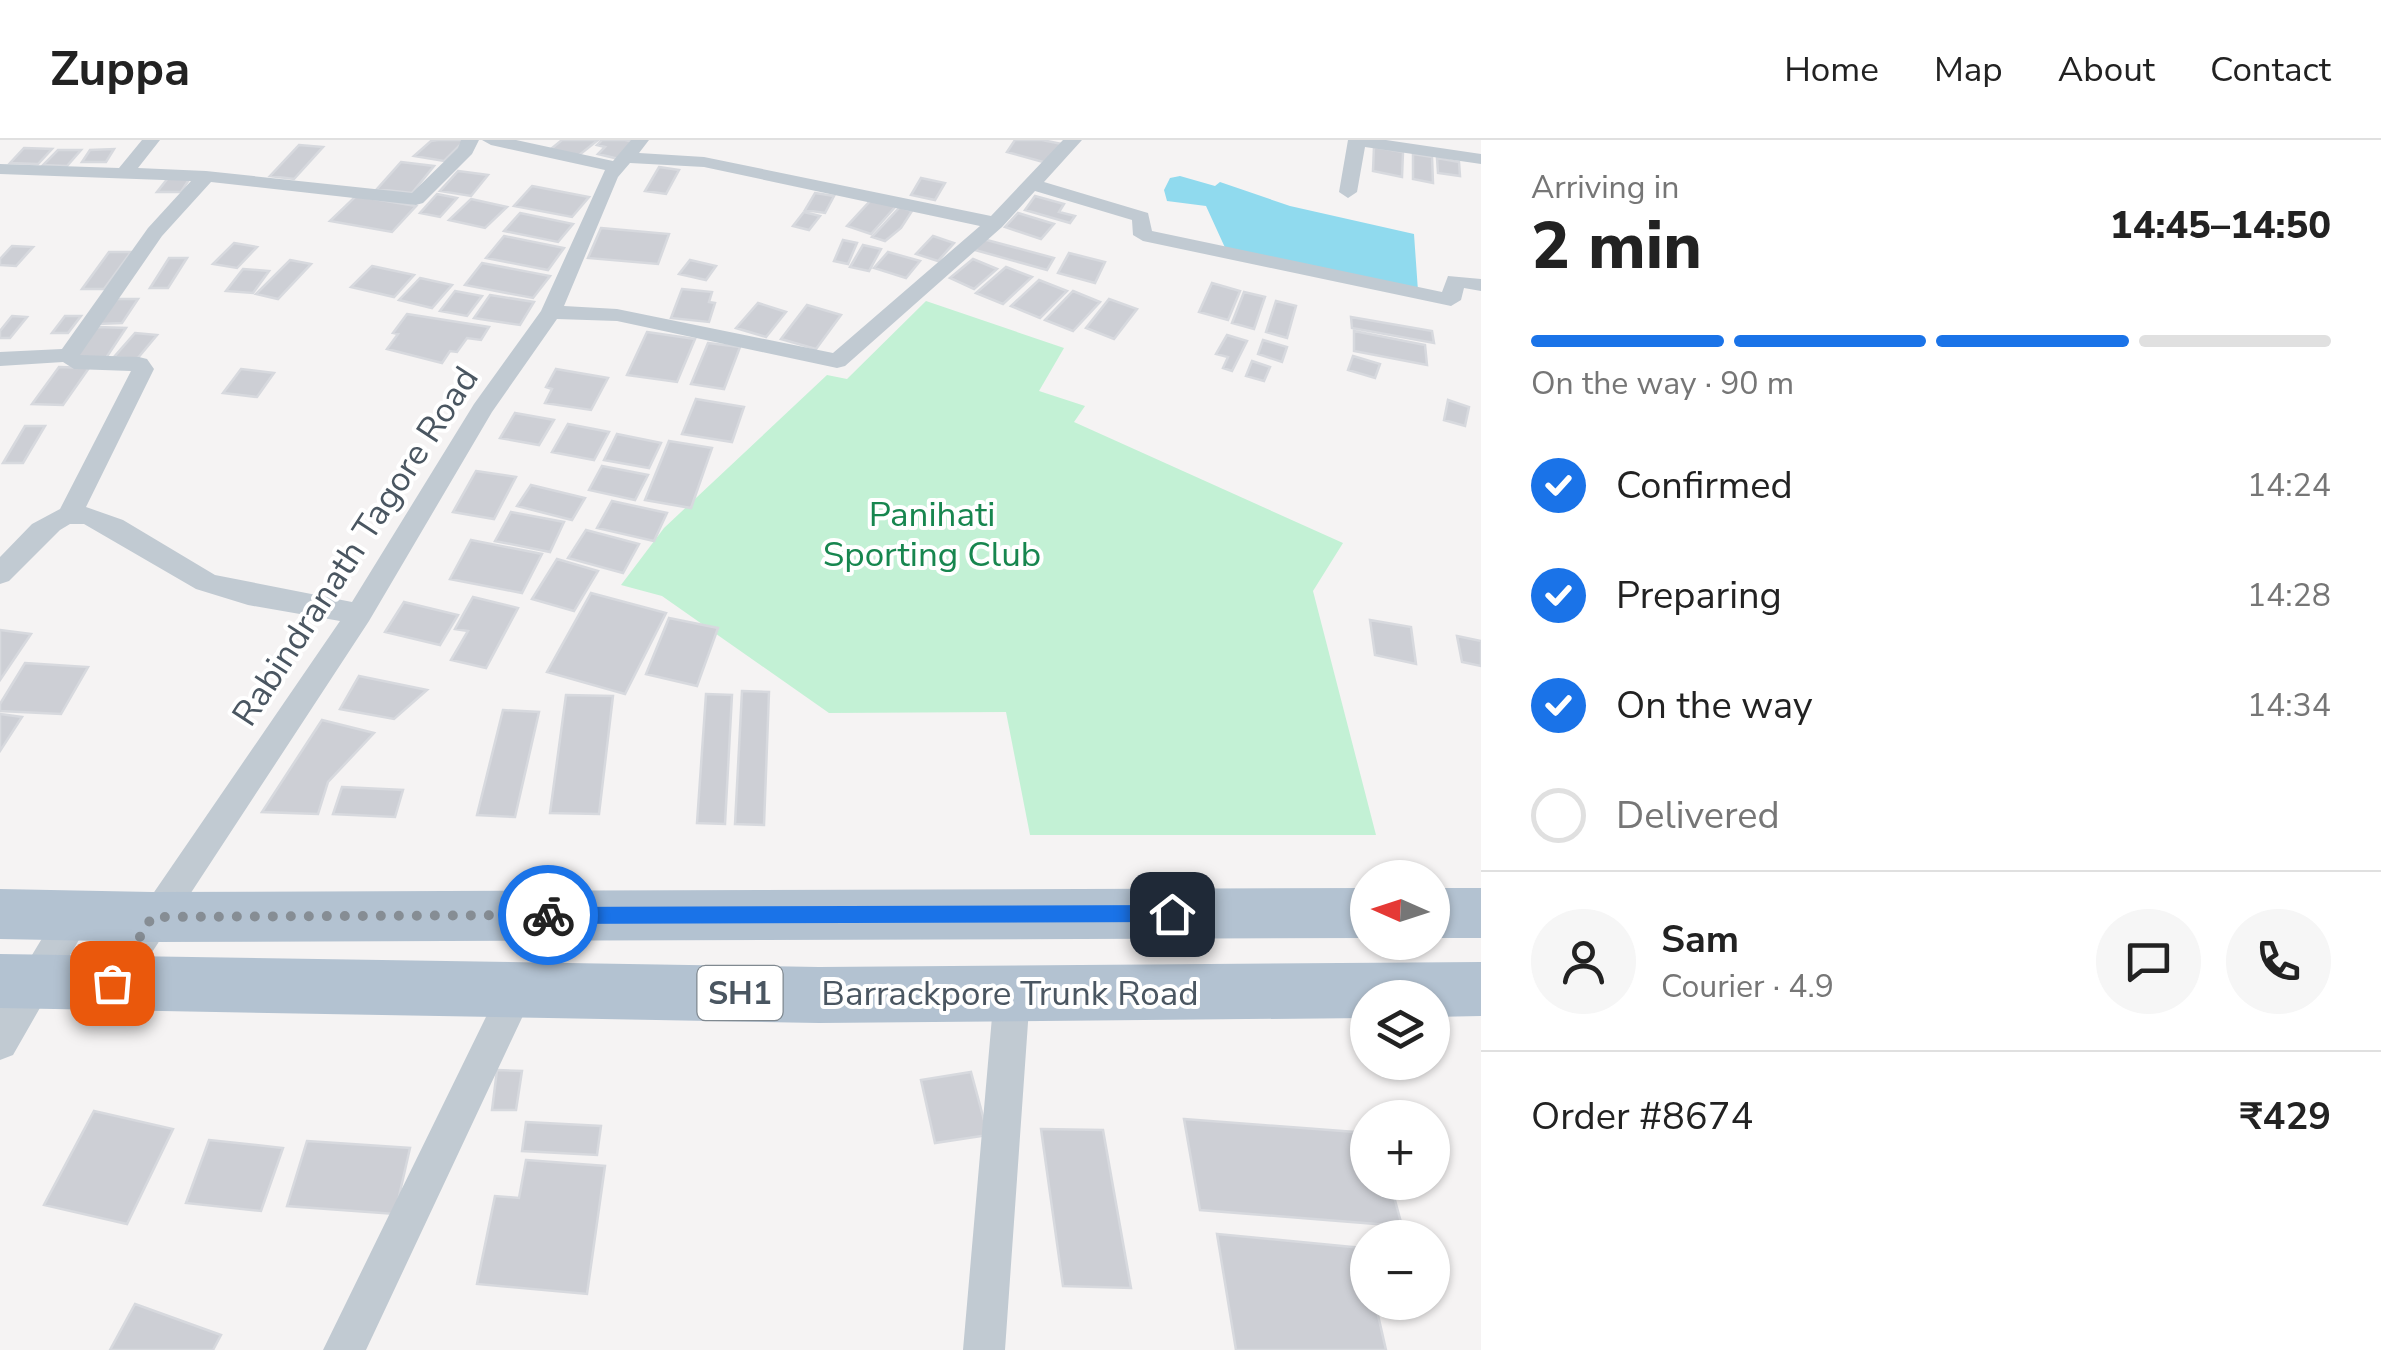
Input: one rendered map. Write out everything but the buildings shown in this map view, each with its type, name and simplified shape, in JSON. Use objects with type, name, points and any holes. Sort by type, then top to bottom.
[{"type":"main road","name":"SH1","points":[[0,914],[152,917],[1350,913]]},
{"type":"main road","points":[[1450,913],[1481,913]]},
{"type":"main road","name":"Barrackpore Trunk Road","points":[[19,981],[819,995],[1481,989]]},
{"type":"street","points":[[126,171],[152,140]]},
{"type":"street","points":[[0,169],[206,176],[416,200],[466,150],[470,140]]},
{"type":"street","points":[[491,140],[704,162],[995,223]]},
{"type":"street","points":[[551,312],[616,315],[837,361],[995,223],[1073,140]]},
{"type":"street","points":[[1348,192],[1356,140],[1481,159]]},
{"type":"street","name":"Rabindranath Tagore Road","points":[[112,983],[152,917],[358,614],[482,409],[551,312],[573,252],[627,155]]},
{"type":"street","points":[[69,355],[138,254],[206,176]]},
{"type":"street","points":[[1034,185],[1141,217],[1143,235],[1451,300],[1455,280],[1481,284]]},
{"type":"street","points":[[0,359],[69,355]]},
{"type":"street","points":[[0,574],[48,528],[69,515],[104,453],[142,369],[140,364],[74,362],[69,355]]},
{"type":"street","points":[[69,515],[91,518],[119,530],[189,574],[238,590],[358,614]]},
{"type":"street","points":[[0,1042],[19,981],[76,914]]},
{"type":"street","points":[[344,1350],[518,988]]},
{"type":"street","points":[[984,1350],[1012,994]]},
{"type":"green space","name":"Panihati Sporting Club","points":[[926,301],[1064,348],[1039,391],[1085,406],[1074,422],[1343,543],[1313,591],[1376,835],[1030,835],[1006,712],[829,713],[662,596],[621,585],[664,528],[827,375],[847,379]]},
{"type":"water","points":[[1180,176],[1215,186],[1220,182],[1290,206],[1414,234],[1418,291],[1227,252],[1206,206],[1167,201],[1164,190],[1170,178]]},
{"type":"way so far","points":[[112,983],[152,917],[548,915]]},
{"type":"route","points":[[548,915],[1172,914]]}]
